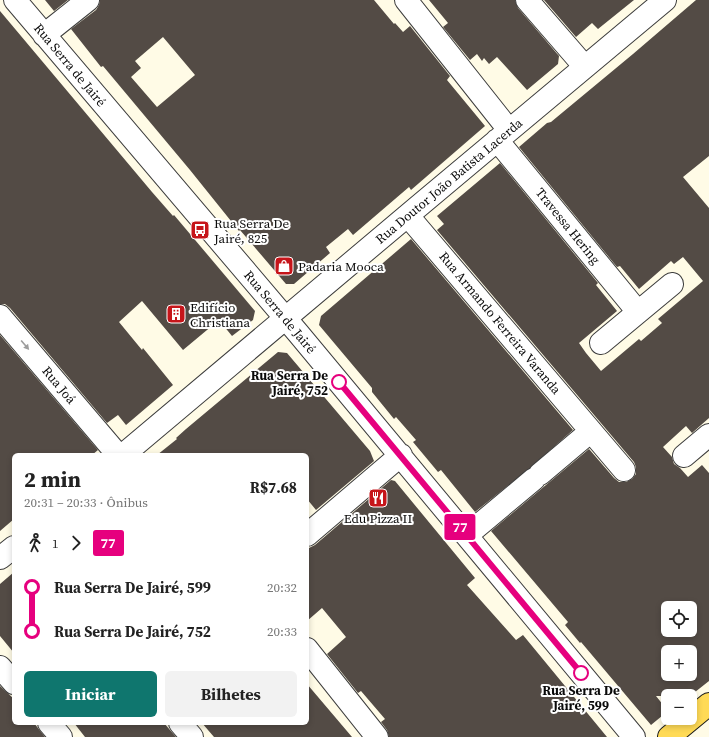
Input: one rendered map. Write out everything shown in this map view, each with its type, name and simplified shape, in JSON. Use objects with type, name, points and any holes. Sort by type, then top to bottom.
[{"type":"main road","points":[[669,737],[709,704]]},
{"type":"street","name":"Rua Serra de Jairé","points":[[15,0],[286,318],[634,737]]},
{"type":"street","points":[[44,34],[88,0]]},
{"type":"street","name":"Travessa Hering","points":[[406,0],[503,135],[638,312]]},
{"type":"street","points":[[526,0],[585,67]]},
{"type":"street","name":"Rua Doutor João Batista Lacerda","points":[[125,453],[665,0]]},
{"type":"street","name":"Rua Armando Ferreira Varanda","points":[[408,216],[624,470]]},
{"type":"street","points":[[601,343],[672,284]]},
{"type":"street","name":"Rua Joá","points":[[0,316],[116,453]]},
{"type":"street","points":[[467,535],[591,431]]},
{"type":"street","points":[[684,456],[709,435]]},
{"type":"street","points":[[309,534],[401,455]]},
{"type":"street","points":[[0,558],[12,549]]},
{"type":"street","points":[[309,652],[377,737]]},
{"type":"street","points":[[0,667],[12,681]]},
{"type":"street","points":[[51,725],[61,737]]},
{"type":"street","points":[[182,725],[192,737]]},
{"type":"building","points":[[45,0],[68,0],[54,11]]},
{"type":"building","points":[[100,0],[374,0],[394,24],[395,23],[403,32],[410,26],[450,76],[447,80],[485,126],[411,190],[409,187],[353,235],[348,229],[326,247],[330,253],[294,284],[286,284],[240,230],[239,231],[190,170],[103,66],[101,67],[71,29],[96,10]],"holes":[[[163,37],[195,75],[157,107],[131,77],[141,68],[135,61]]]},
{"type":"building","points":[[429,0],[515,0],[518,8],[559,56],[558,64],[527,90],[497,57],[489,64],[484,58],[482,61],[477,54],[470,60],[443,27],[448,23]]},
{"type":"building","points":[[544,0],[634,0],[598,29],[592,23],[576,37]]},
{"type":"building","points":[[696,0],[709,0],[709,156],[683,177],[709,208],[709,418],[692,433],[686,426],[663,447],[672,457],[674,464],[688,477],[702,465],[709,473],[709,681],[697,690],[697,689],[661,689],[661,696],[656,696],[661,702],[661,717],[651,725],[565,625],[568,622],[491,531],[589,449],[619,482],[626,482],[632,479],[636,474],[634,462],[437,230],[444,224],[437,216],[500,163],[598,283],[596,285],[617,311],[579,343],[601,371],[639,339],[641,341],[662,323],[658,319],[703,281],[683,257],[674,264],[671,261],[639,289],[620,266],[617,267],[519,147],[547,123],[551,122]]},
{"type":"building","points":[[0,11],[152,192],[173,216],[174,215],[255,311],[253,320],[232,336],[219,320],[183,350],[142,301],[119,322],[142,350],[143,348],[173,385],[126,425],[118,415],[107,423],[10,308],[5,304],[0,304]]},
{"type":"building","points":[[411,239],[573,430],[530,468],[475,512],[441,470],[438,472],[413,442],[416,440],[396,417],[394,419],[372,392],[372,388],[319,325],[321,316]]},
{"type":"building","points":[[0,335],[98,450],[94,453],[12,453],[12,521],[0,531]]},
{"type":"building","points":[[278,352],[287,353],[370,451],[374,461],[316,510],[309,501],[309,453],[160,453],[177,439],[176,438]]},
{"type":"building","points":[[391,480],[395,481],[475,578],[467,585],[516,640],[523,635],[607,737],[389,737],[387,730],[381,722],[385,719],[361,691],[358,693],[327,654],[346,637],[322,608],[309,619],[309,548],[315,545]]},
{"type":"building","points":[[12,574],[12,651],[0,636],[0,584]]},
{"type":"building","points":[[0,686],[12,697],[12,725],[36,725],[45,737],[0,737]]},
{"type":"building","points":[[309,686],[352,737],[214,737],[204,725],[309,725]]},
{"type":"building","points":[[76,725],[166,725],[176,737],[85,737]]},
{"type":"bus line","name":"77","points":[[339,382],[581,673]]},
{"type":"place","name":"Rua Serra De Jairé, 825","points":[[200,230]]},
{"type":"place","name":"Padaria Mooca","points":[[284,266]]},
{"type":"place","name":"Edifício Christiana","points":[[176,314]]},
{"type":"place","name":"Rua Serra De Jairé, 752","points":[[339,382]]},
{"type":"place","name":"Edu Pizza II","points":[[378,498]]},
{"type":"place","name":"Rua Serra De Jairé, 599","points":[[581,673]]}]
